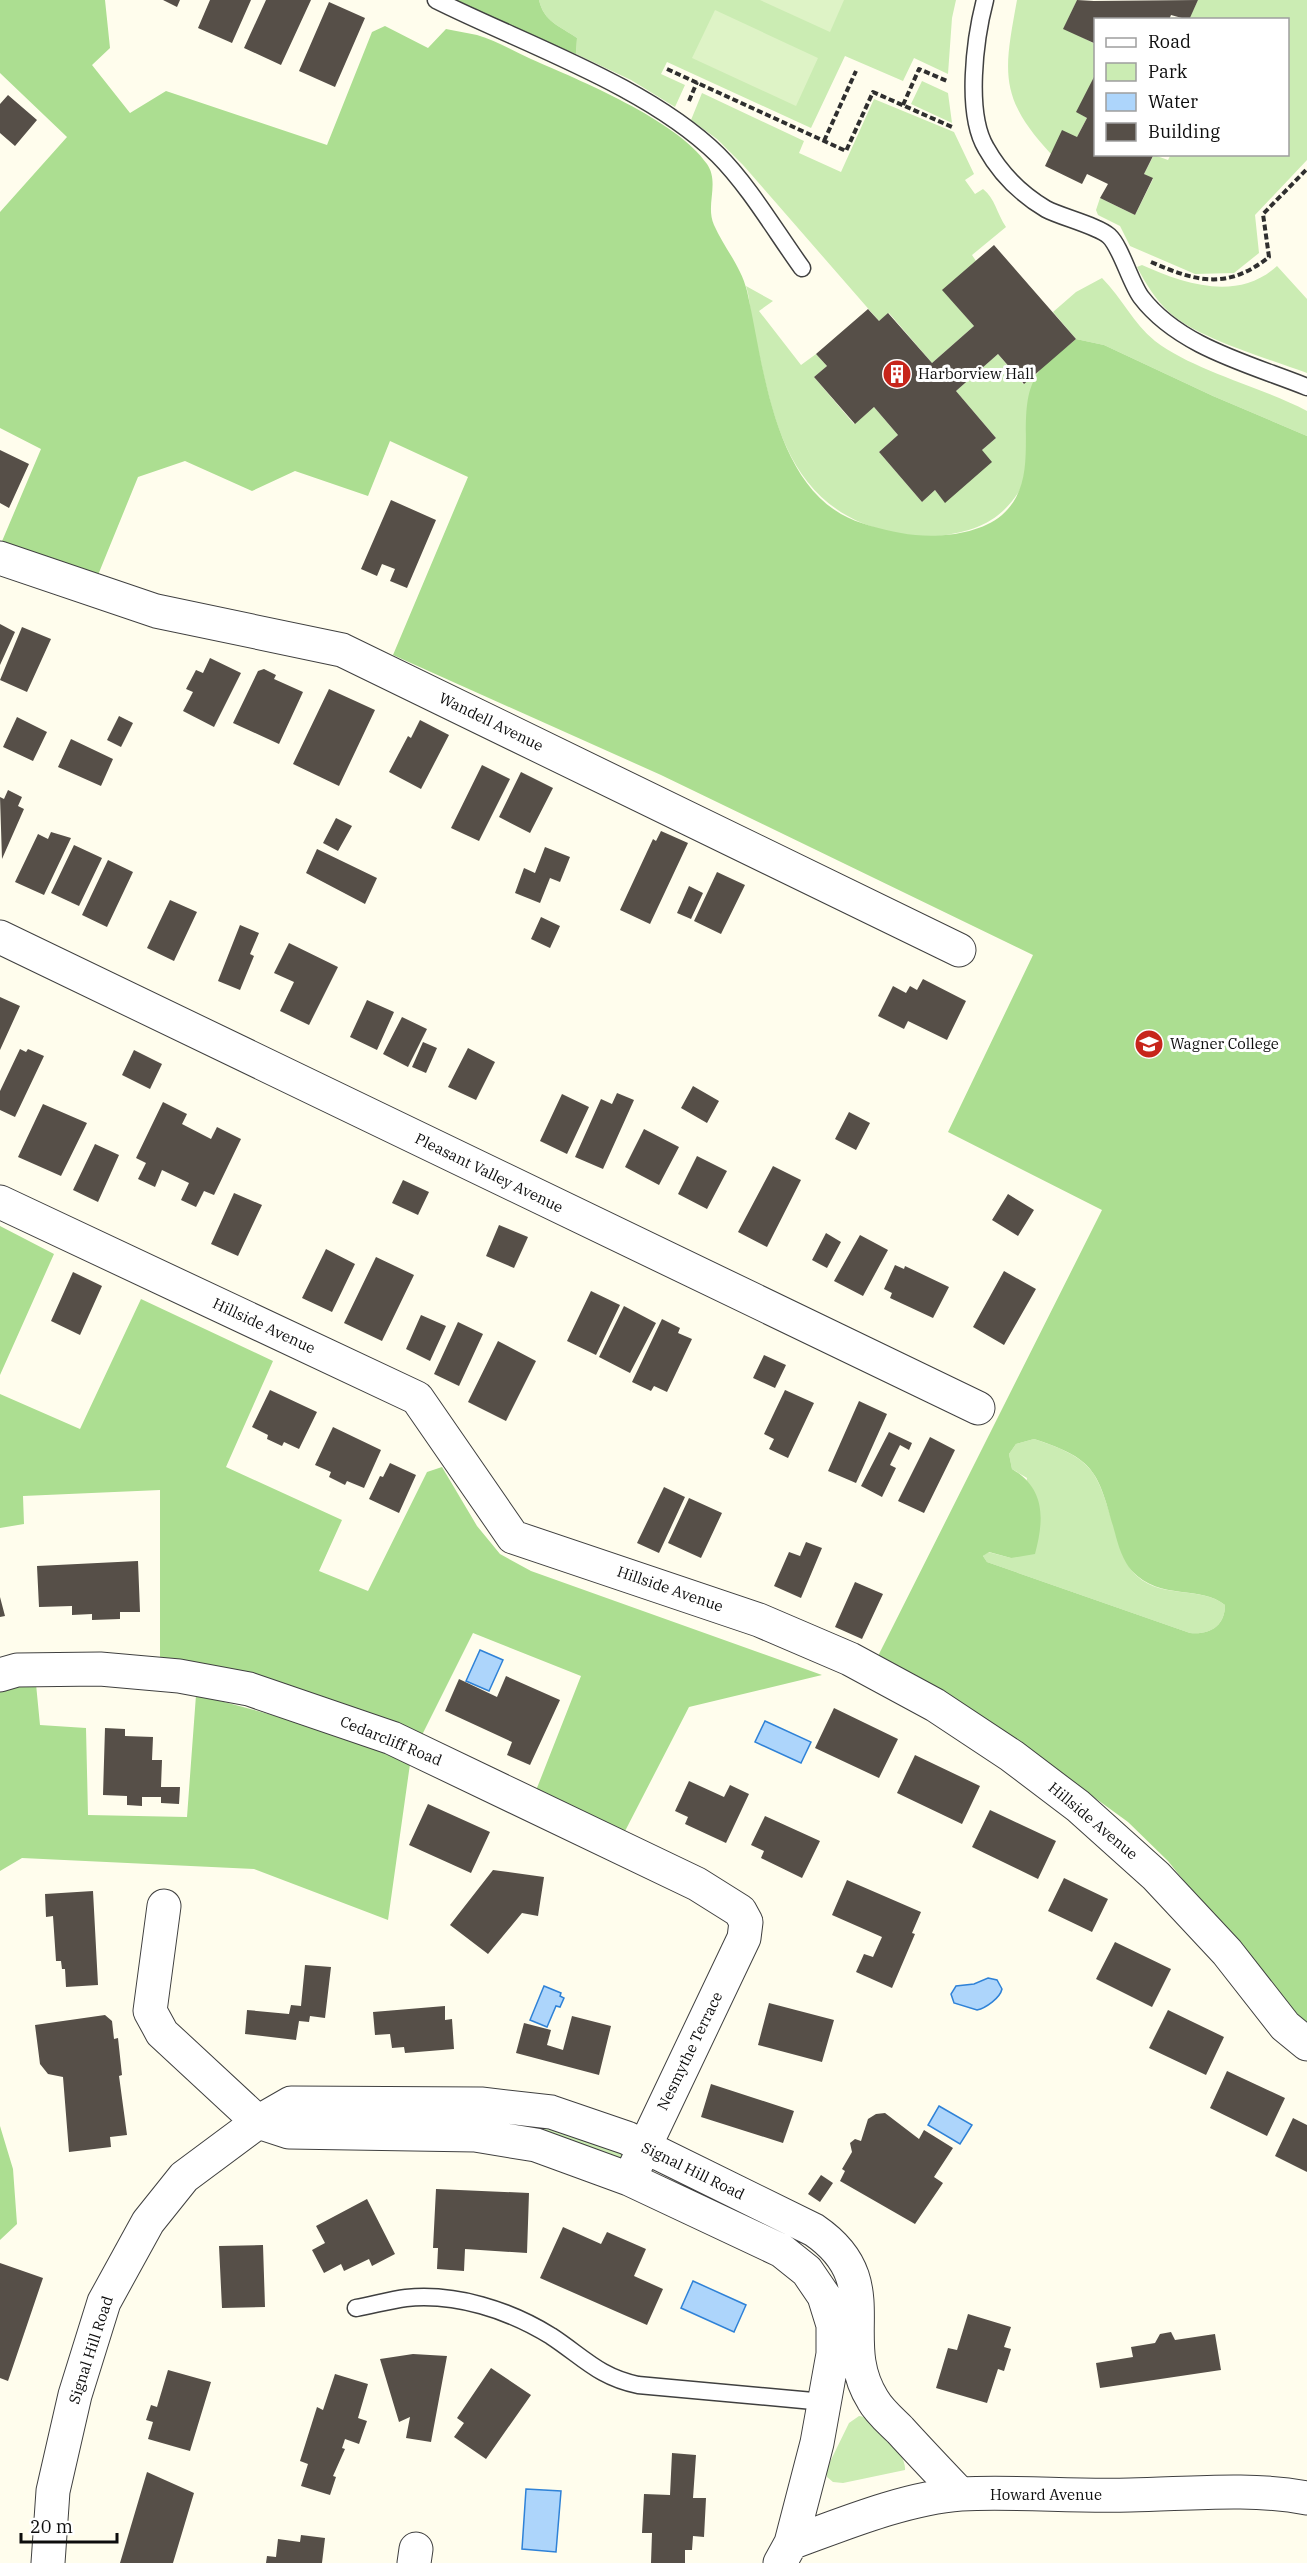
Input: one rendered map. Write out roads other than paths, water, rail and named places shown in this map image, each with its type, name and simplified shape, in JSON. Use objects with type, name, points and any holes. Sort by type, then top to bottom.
[{"type":"street","name":"Wandell Avenue","points":[[0,558],[156,611],[342,650],[959,950]]},
{"type":"street","name":"Pleasant Valley Avenue","points":[[0,937],[978,1408]]},
{"type":"street","name":"Hillside Avenue","points":[[0,1202],[417,1398],[513,1538],[759,1620],[850,1659],[935,1705],[1012,1755],[1078,1806],[1156,1876],[1227,1952],[1285,2026],[1307,2044]]},
{"type":"street","name":"Cedarcliff Road","points":[[0,1675],[17,1670],[100,1669],[179,1676],[249,1689],[392,1738],[469,1773],[697,1884],[740,1911],[746,1922]]},
{"type":"street","name":"Signal Hill Road","points":[[164,1906],[150,2011],[162,2033],[258,2122],[289,2132],[475,2135],[536,2145],[629,2179],[774,2246],[807,2271],[824,2296],[845,2354],[860,2374],[873,2400],[960,2494]]},
{"type":"street","name":"Nesmythe Terrace","points":[[629,2179],[744,1938],[746,1922]]},
{"type":"street","name":"Signal Hill Road","points":[[48,2563],[53,2491],[75,2395],[104,2302],[148,2222],[184,2176],[258,2122],[291,2103],[504,2106],[551,2112],[582,2121],[644,2147],[814,2230],[830,2241],[843,2256],[855,2278],[859,2305],[845,2354]]},
{"type":"street","points":[[501,2138],[504,2106]]},
{"type":"street","name":"Howard Avenue","points":[[785,2553],[817,2443],[824,2402],[845,2354]]},
{"type":"street","name":"Howard Avenue","points":[[785,2553],[876,2511],[960,2494],[1128,2495],[1220,2492],[1307,2498]]},
{"type":"lane","points":[[436,0],[613,84],[675,119],[718,155],[802,268]]},
{"type":"lane","points":[[985,0],[975,69],[975,111],[984,146],[1011,183],[1047,209],[1109,236],[1140,296],[1165,322],[1200,344],[1307,387]]},
{"type":"lane","points":[[356,2308],[406,2298],[442,2297],[469,2302],[515,2318],[549,2335],[603,2374],[619,2381],[638,2385],[824,2402]]},
{"type":"water","points":[[480,1650],[503,1660],[489,1691],[466,1681]]},
{"type":"water","points":[[765,1721],[811,1742],[801,1763],[755,1742]]},
{"type":"water","points":[[988,1978],[997,1980],[1002,1989],[999,1996],[992,2002],[977,2010],[954,2003],[951,1994],[956,1986],[974,1984]]},
{"type":"water","points":[[544,1986],[561,1993],[560,1996],[564,1998],[560,2007],[556,2006],[547,2027],[530,2020]]},
{"type":"water","points":[[939,2106],[972,2125],[960,2144],[928,2125]]},
{"type":"water","points":[[693,2281],[746,2305],[734,2332],[681,2308]]},
{"type":"water","points":[[526,2489],[561,2491],[556,2552],[522,2549]]},
{"type":"place","name":"Harborview Hall","points":[[897,374]]},
{"type":"place","name":"Wagner College","points":[[1149,1044]]}]
